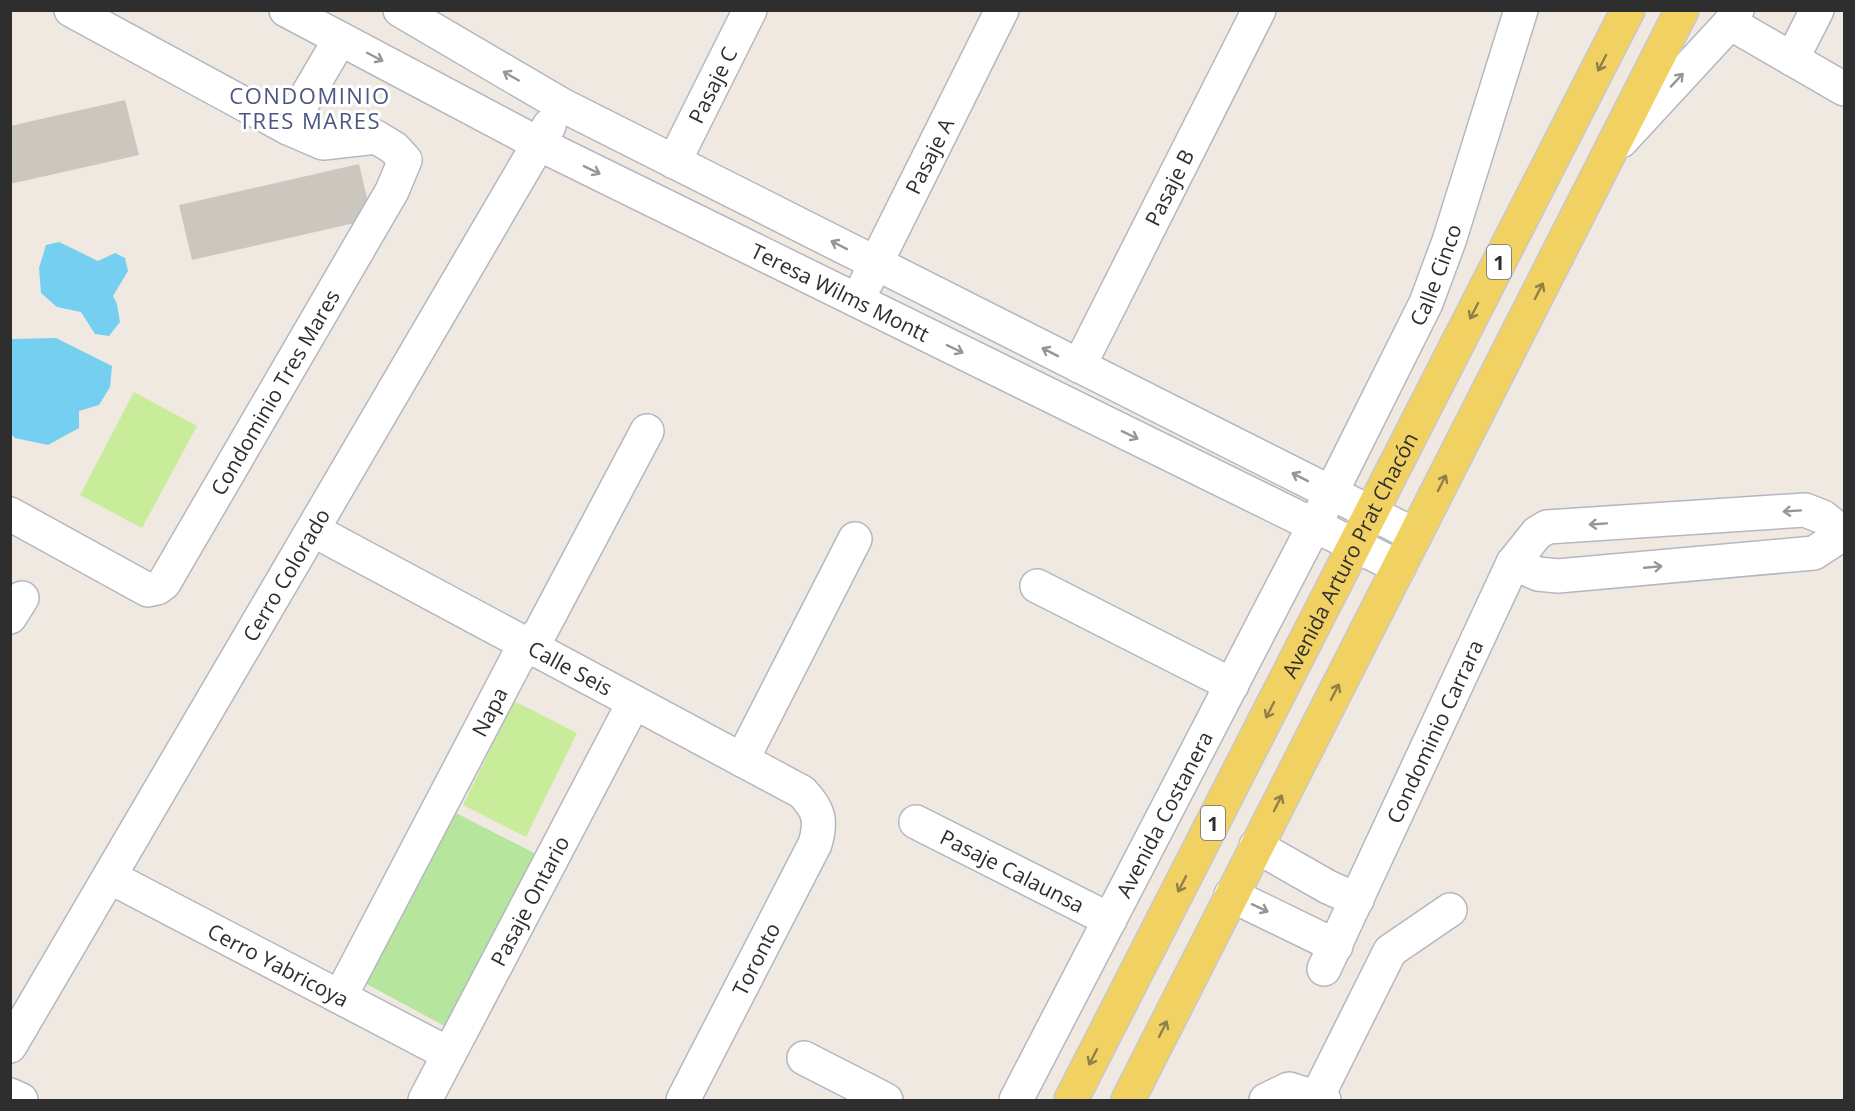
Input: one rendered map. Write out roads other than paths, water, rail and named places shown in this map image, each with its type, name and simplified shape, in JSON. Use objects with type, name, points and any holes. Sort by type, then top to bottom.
[{"type":"main road","name":"Avenida Arturo Prat Chacón","points":[[1071,1101],[1628,10]]},
{"type":"main road","name":"1","points":[[1128,1101],[1682,10]]},
{"type":"street","name":"Condominio Tres Mares","points":[[10,514],[148,590],[164,583],[392,191],[405,160],[394,148],[376,137],[322,143],[288,128],[71,10]]},
{"type":"street","name":"Teresa Wilms Montt","points":[[286,10],[539,144],[1399,567]]},
{"type":"street","name":"Teresa Wilms Montt","points":[[400,10],[562,105],[1415,535]]},
{"type":"street","name":"Pasaje C","points":[[674,162],[750,10]]},
{"type":"street","name":"Pasaje A","points":[[857,300],[1002,10]]},
{"type":"street","name":"Pasaje B","points":[[1079,366],[1259,10]]},
{"type":"street","name":"Calle Cinco","points":[[1314,526],[1426,303],[1449,241],[1521,10]]},
{"type":"street","points":[[1792,59],[1817,10]]},
{"type":"street","points":[[1609,154],[1733,17],[1792,59],[1845,88]]},
{"type":"street","points":[[288,128],[340,39]]},
{"type":"street","name":"Cerro Colorado","points":[[10,1046],[562,105]]},
{"type":"street","name":"Napa","points":[[340,997],[517,659],[541,631],[647,430]]},
{"type":"street","name":"Condominio Carrara","points":[[1231,895],[1330,957],[1513,563],[1537,532],[1547,527],[1806,510],[1823,518],[1844,534],[1814,552],[1558,576],[1538,574],[1513,563]]},
{"type":"street","name":"Avenida Costanera","points":[[1016,1101],[1314,526]]},
{"type":"street","name":"Calle Seis","points":[[313,530],[802,792],[813,804],[818,816]]},
{"type":"street","points":[[742,760],[855,539]]},
{"type":"street","points":[[1037,585],[1232,685]]},
{"type":"street","name":"Pasaje Ontario","points":[[425,1101],[634,702]]},
{"type":"street","name":"Toronto","points":[[683,1101],[815,844],[819,829],[818,816]]},
{"type":"street","name":"Pasaje Calaunsa","points":[[916,822],[1110,920]]},
{"type":"street","points":[[1256,846],[1321,883],[1358,900]]},
{"type":"street","name":"Cerro Yabricoya","points":[[110,877],[449,1054]]},
{"type":"street","points":[[1296,1098],[1390,951],[1450,910]]},
{"type":"street","points":[[804,1058],[886,1101]]},
{"type":"street","points":[[10,1095],[21,1101]]},
{"type":"water","points":[[59,242],[98,261],[115,253],[125,258],[128,271],[113,296],[120,322],[109,336],[95,334],[81,312],[57,307],[41,293],[39,268],[46,245]]},
{"type":"water","points":[[56,338],[112,366],[110,387],[99,405],[79,411],[79,428],[48,445],[15,438],[11,434],[11,339]]},
{"type":"district","name":"CONDOMINIO TRES MARES","points":[[310,108]]}]
